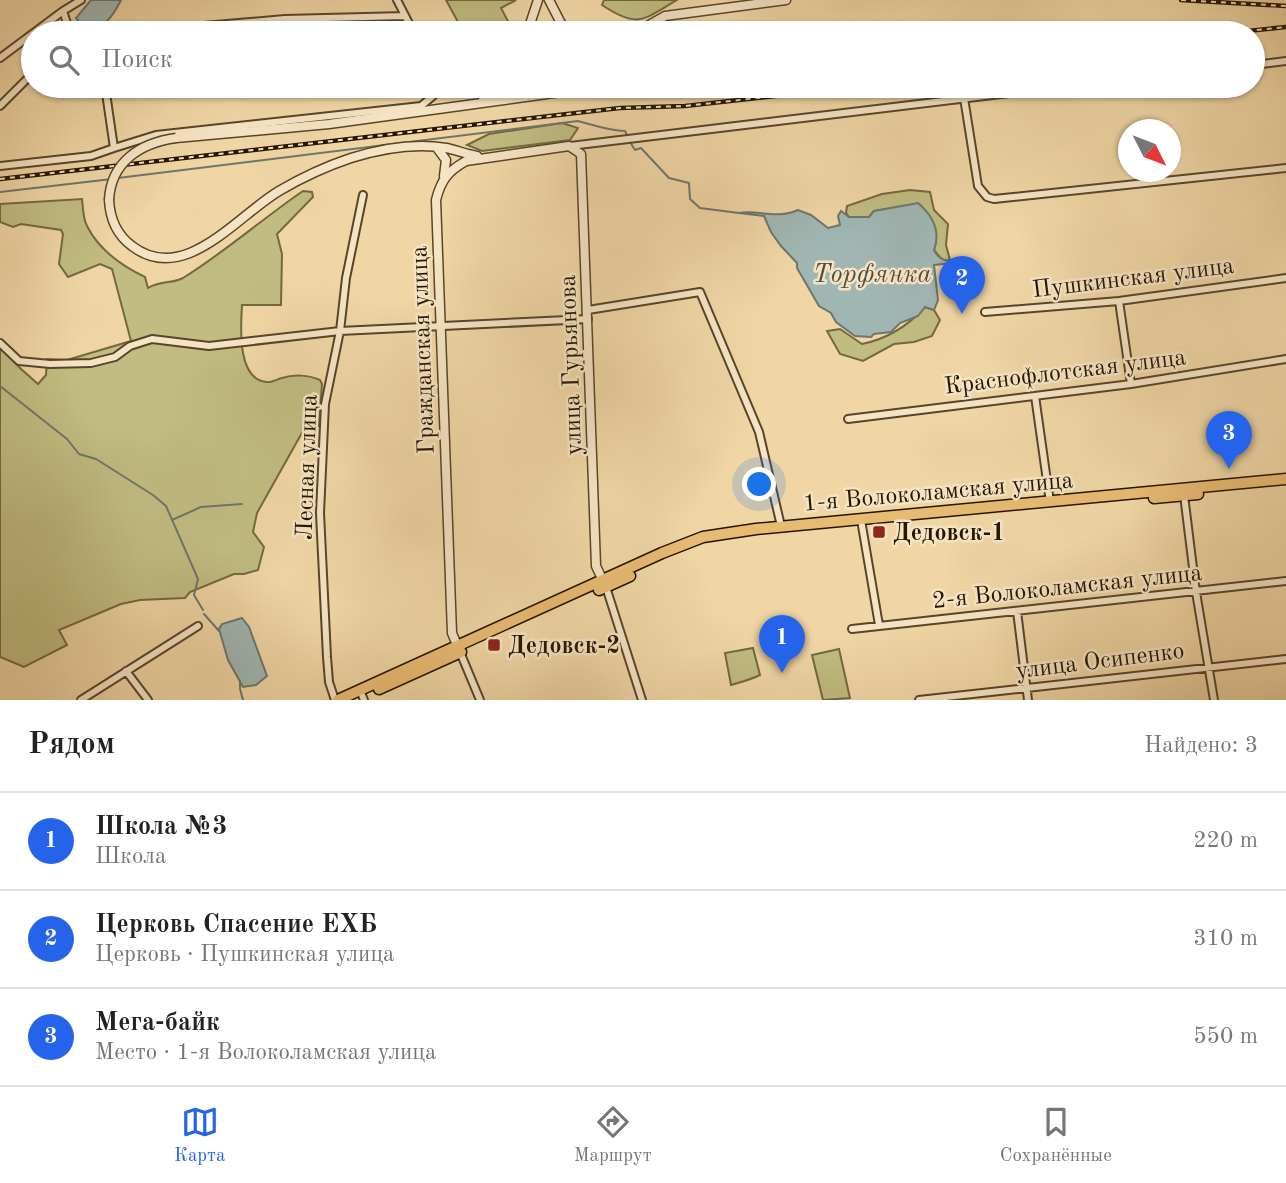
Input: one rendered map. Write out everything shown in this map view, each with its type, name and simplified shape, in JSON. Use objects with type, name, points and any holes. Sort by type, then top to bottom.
[{"type":"main road","name":"1-я Волоколамская улица","points":[[604,584],[688,549],[721,540],[1050,502],[1286,479]]},
{"type":"main road","name":"1-я Волоколамская улица","points":[[604,584],[662,553],[704,537],[782,526],[862,523],[1286,485]]},
{"type":"main road","points":[[336,700],[360,697],[604,584]]},
{"type":"street","points":[[50,21],[81,0]]},
{"type":"street","points":[[397,0],[408,21]]},
{"type":"street","points":[[531,21],[538,0]]},
{"type":"street","points":[[549,0],[560,21]]},
{"type":"street","points":[[656,21],[665,16],[786,0]]},
{"type":"street","points":[[63,11],[66,21]]},
{"type":"street","points":[[262,21],[405,16]]},
{"type":"street","points":[[0,58],[21,42]]},
{"type":"street","points":[[1265,64],[1286,61]]},
{"type":"street","points":[[0,106],[21,85]]},
{"type":"street","points":[[107,98],[114,148]]},
{"type":"street","points":[[0,166],[91,156],[156,135],[421,106],[431,98]]},
{"type":"street","points":[[477,102],[486,98]]},
{"type":"street","points":[[490,157],[418,146],[351,158],[276,193],[206,245],[188,255],[175,258],[154,257],[129,244],[113,221],[109,200],[115,173],[128,156],[146,145],[176,138],[328,124],[512,98]]},
{"type":"street","points":[[442,181],[451,169],[466,161],[490,157],[964,98],[978,186],[987,197],[994,199],[1286,168]]},
{"type":"street","name":"улица Гурьянова","points":[[569,146],[579,151],[583,158],[596,566],[604,584]]},
{"type":"street","name":"Гражданская улица","points":[[437,148],[444,155],[447,165],[436,200],[452,632],[459,649]]},
{"type":"street","name":"Лесная улица","points":[[336,700],[329,682],[320,513],[325,404],[340,331],[345,278],[363,195]]},
{"type":"street","name":"Пушкинская улица","points":[[985,312],[1119,302],[1286,278]]},
{"type":"street","points":[[0,343],[19,361],[50,364],[91,363],[115,356],[130,346],[152,339],[209,346],[340,331],[441,327],[588,314],[700,292],[759,432],[782,526]]},
{"type":"street","points":[[1119,302],[1131,384]]},
{"type":"street","name":"Краснофлотская улица","points":[[848,419],[1131,384],[1286,359]]},
{"type":"street","points":[[1035,396],[1050,502]]},
{"type":"street","points":[[1184,495],[1196,592],[1214,700]]},
{"type":"street","points":[[862,523],[879,625]]},
{"type":"street","name":"2-я Волоколамская улица","points":[[852,629],[1286,582]]},
{"type":"street","points":[[604,584],[642,700]]},
{"type":"street","points":[[1017,611],[1028,700]]},
{"type":"street","points":[[80,700],[198,626]]},
{"type":"street","points":[[459,649],[480,700]]},
{"type":"street","name":"улица Осипенко","points":[[919,700],[1286,659]]},
{"type":"street","points":[[127,671],[148,700]]},
{"type":"shaded area","points":[[446,0],[516,0],[501,8],[508,21],[457,21]]},
{"type":"shaded area","points":[[604,0],[677,0],[648,17],[633,19],[602,5]]},
{"type":"shaded area","points":[[562,123],[578,128],[570,140],[482,151],[467,145],[489,134]]},
{"type":"shaded area","points":[[910,190],[930,192],[934,210],[948,224],[946,245],[950,260],[943,261],[934,250],[934,225],[919,204],[874,211],[869,217],[849,217],[846,213],[847,206],[882,194]]},
{"type":"shaded area","points":[[303,191],[312,192],[313,197],[277,234],[282,254],[281,305],[242,305],[245,362],[257,379],[269,382],[301,376],[320,380],[322,384],[319,426],[310,426],[303,431],[257,513],[253,532],[264,547],[258,570],[234,574],[190,592],[185,598],[140,600],[121,604],[59,630],[67,645],[24,667],[0,657],[0,345],[38,384],[46,375],[47,359],[67,360],[131,341],[112,269],[100,264],[68,277],[59,264],[63,234],[61,230],[21,224],[13,227],[0,222],[0,204],[82,199],[85,220],[92,235],[112,256],[145,277],[148,288],[183,278]]},
{"type":"shaded area","points":[[925,307],[934,310],[940,320],[932,336],[914,342],[894,344],[863,361],[840,354],[827,331],[840,329],[862,344],[896,331]]},
{"type":"shaded area","points":[[753,648],[760,675],[731,685],[725,653]]},
{"type":"shaded area","points":[[839,649],[850,698],[823,700],[812,655]]},
{"type":"water","points":[[91,0],[121,0],[107,21],[78,21],[76,18]]},
{"type":"water","name":"Торфянка","points":[[918,203],[934,224],[936,254],[945,260],[961,258],[967,261],[934,265],[938,300],[934,310],[925,307],[918,316],[900,323],[891,332],[874,334],[871,337],[855,336],[836,322],[831,313],[819,306],[797,268],[797,263],[771,232],[764,216],[739,213],[782,214],[798,210],[811,215],[828,228],[840,225],[838,216],[841,211],[849,217],[869,217],[874,211]]},
{"type":"water","points":[[242,618],[249,627],[267,676],[256,685],[243,687],[228,660],[219,629],[222,624]]},
{"type":"waterway","points":[[118,178],[578,121],[625,131],[628,137]]},
{"type":"waterway","points":[[630,142],[635,150],[641,148],[669,178],[689,183],[690,199],[700,208],[739,213]]},
{"type":"waterway","points":[[0,192],[112,179]]},
{"type":"waterway","points":[[0,386],[67,439],[79,454],[96,459],[166,506],[198,579],[194,595],[203,610]]},
{"type":"waterway","points":[[172,520],[201,507],[242,504]]},
{"type":"waterway","points":[[204,614],[219,631]]},
{"type":"waterway","points":[[240,681],[243,700]]},
{"type":"railway","points":[[1181,0],[1286,6]]},
{"type":"railway","points":[[1265,29],[1286,27]]},
{"type":"railway","points":[[0,179],[620,108],[685,106],[757,98]]},
{"type":"place","name":"Церковь Спасение ЕХБ","points":[[962,314]]},
{"type":"place","name":"Мега-байк","points":[[1229,469]]},
{"type":"place","name":"Дедовск-1","points":[[879,532]]},
{"type":"place","name":"Дедовск-2","points":[[494,645]]},
{"type":"place","name":"Школа №3","points":[[782,673]]}]
